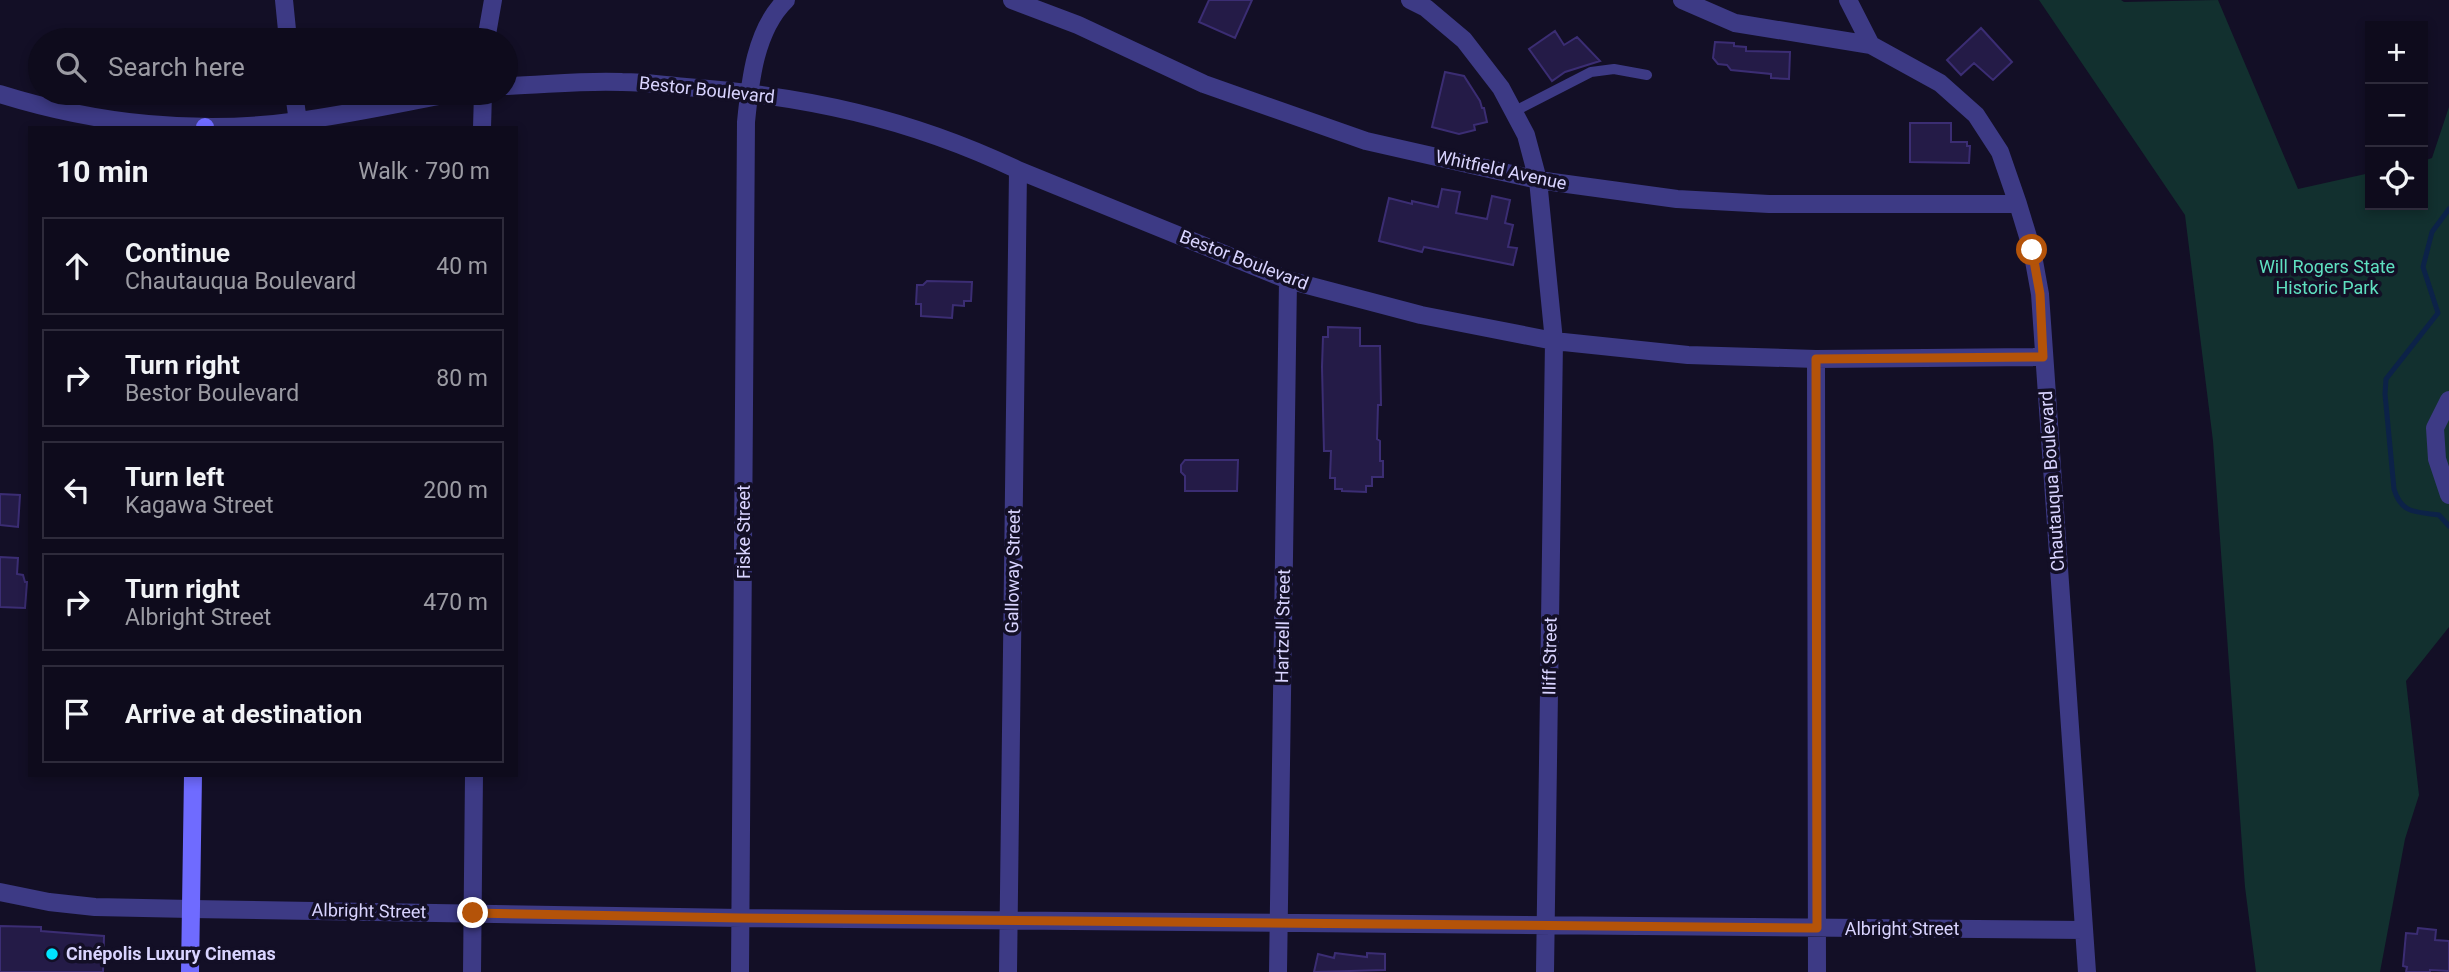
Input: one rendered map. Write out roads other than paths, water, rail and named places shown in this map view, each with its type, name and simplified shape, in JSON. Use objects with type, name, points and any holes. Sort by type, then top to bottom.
[{"type":"street","points":[[284,0],[287,28]]},
{"type":"street","points":[[488,28],[493,0]]},
{"type":"street","points":[[749,92],[763,35],[786,0]]},
{"type":"street","name":"Whitfield Avenue","points":[[1013,0],[1078,25],[1204,84],[1366,141],[1538,180],[1677,199],[1769,204],[2018,204]]},
{"type":"street","name":"Iliff Street","points":[[1410,0],[1426,8],[1464,40],[1501,88],[1526,135],[1538,180],[1553,341],[1545,972]]},
{"type":"street","name":"Chautauqua Boulevard","points":[[1682,0],[1735,23],[1871,45],[1940,83],[1976,115],[2000,152],[2032,250],[2040,294],[2087,972]]},
{"type":"street","points":[[1848,0],[1871,45]]},
{"type":"street","name":"Bestor Boulevard","points":[[518,86],[622,82],[749,92],[832,105],[909,125],[978,151],[1018,170],[1288,280],[1421,314],[1553,341],[1688,355],[1816,359],[2043,357]]},
{"type":"street","name":"Fiske Street","points":[[740,972],[746,122],[749,92]]},
{"type":"street","points":[[0,94],[28,102]]},
{"type":"street","points":[[39,105],[71,114],[174,126]]},
{"type":"street","points":[[296,105],[298,121]]},
{"type":"street","points":[[232,126],[298,121],[388,105]]},
{"type":"street","points":[[482,126],[483,105]]},
{"type":"street","name":"Galloway Street","points":[[1008,972],[1018,170]]},
{"type":"street","name":"Hartzell Street","points":[[1278,972],[1288,280]]},
{"type":"street","points":[[1816,359],[1817,972]]},
{"type":"street","points":[[2449,400],[2435,428],[2437,459],[2449,495]]},
{"type":"street","points":[[190,972],[193,777]]},
{"type":"street","points":[[472,972],[474,777]]},
{"type":"street","name":"Albright Street","points":[[0,892],[49,902],[95,907],[191,909],[741,918],[2084,930]]},
{"type":"lane","points":[[1513,112],[1591,72],[1614,69],[1647,75]]},
{"type":"waterway","points":[[2449,209],[2432,232],[2423,267],[2438,313],[2386,379],[2385,394],[2397,497],[2411,510],[2439,515],[2449,526]]},
{"type":"place","name":"Cinépolis Luxury Cinemas","points":[[52,954]]},
{"type":"park label","name":"Will Rogers State Historic Park","points":[[2327,277]]}]
